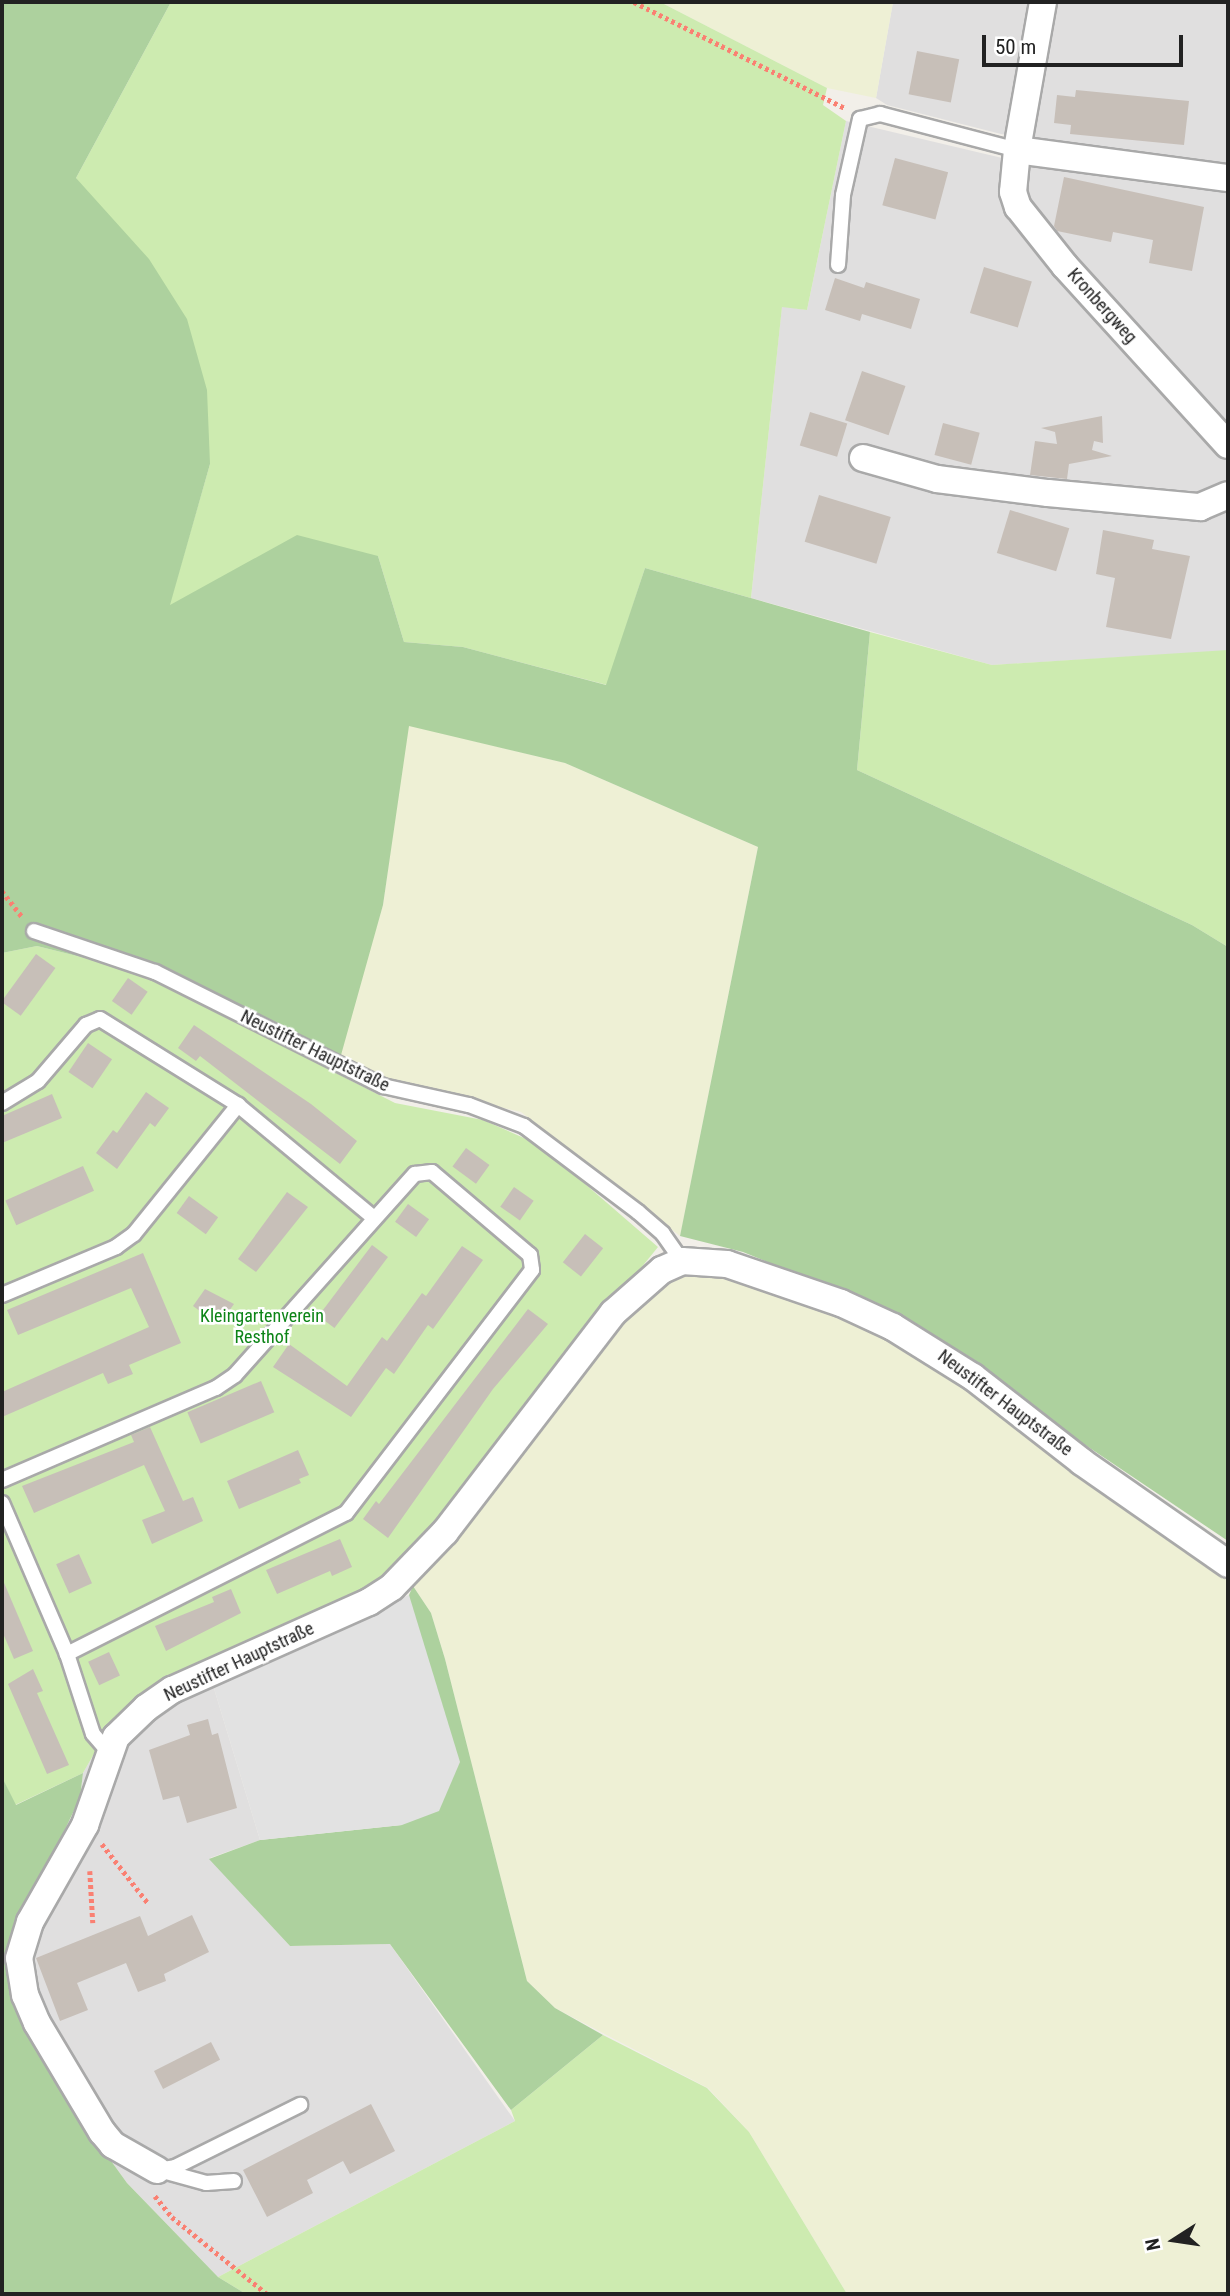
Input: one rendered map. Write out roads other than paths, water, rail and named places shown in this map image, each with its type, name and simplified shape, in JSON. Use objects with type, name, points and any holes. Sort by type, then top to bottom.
[{"type":"street","name":"Kronbergweg","points":[[1043,2],[1017,150],[1013,192],[1017,207],[1065,266],[1228,445]]},
{"type":"street","points":[[1017,150],[1228,178]]},
{"type":"street","points":[[863,458],[937,480],[1048,493],[1200,507],[1228,495]]},
{"type":"street","name":"Neustifter Hauptstraße","points":[[158,2170],[131,2157],[102,2132],[37,2023],[20,1975],[19,1958],[30,1922],[86,1825],[108,1751],[128,1723],[172,1690],[369,1602],[391,1587],[445,1532],[613,1313],[642,1284],[682,1261],[727,1264],[797,1287],[841,1303],[935,1349],[1082,1462],[1228,1564]]},
{"type":"lane","points":[[838,265],[844,195],[860,119],[880,114],[1017,150]]},
{"type":"lane","name":"Neustifter Hauptstraße","points":[[34,931],[155,972],[383,1086],[479,1108],[524,1126],[663,1234],[682,1261]]},
{"type":"lane","points":[[2,1103],[38,1081],[86,1025],[100,1019],[238,1105],[374,1218]]},
{"type":"lane","points":[[2,1295],[116,1247],[134,1234],[238,1105]]},
{"type":"lane","points":[[2,1480],[216,1388],[235,1375],[415,1174],[432,1172],[530,1255],[532,1270],[346,1513],[66,1654]]},
{"type":"lane","points":[[2,1503],[66,1654],[93,1734],[108,1751]]},
{"type":"lane","points":[[158,2170],[175,2166],[300,2105]]},
{"type":"lane","points":[[158,2170],[206,2183],[234,2182]]},
{"type":"park label","name":"Kleingartenverein Resthof","points":[[262,1327]]}]
